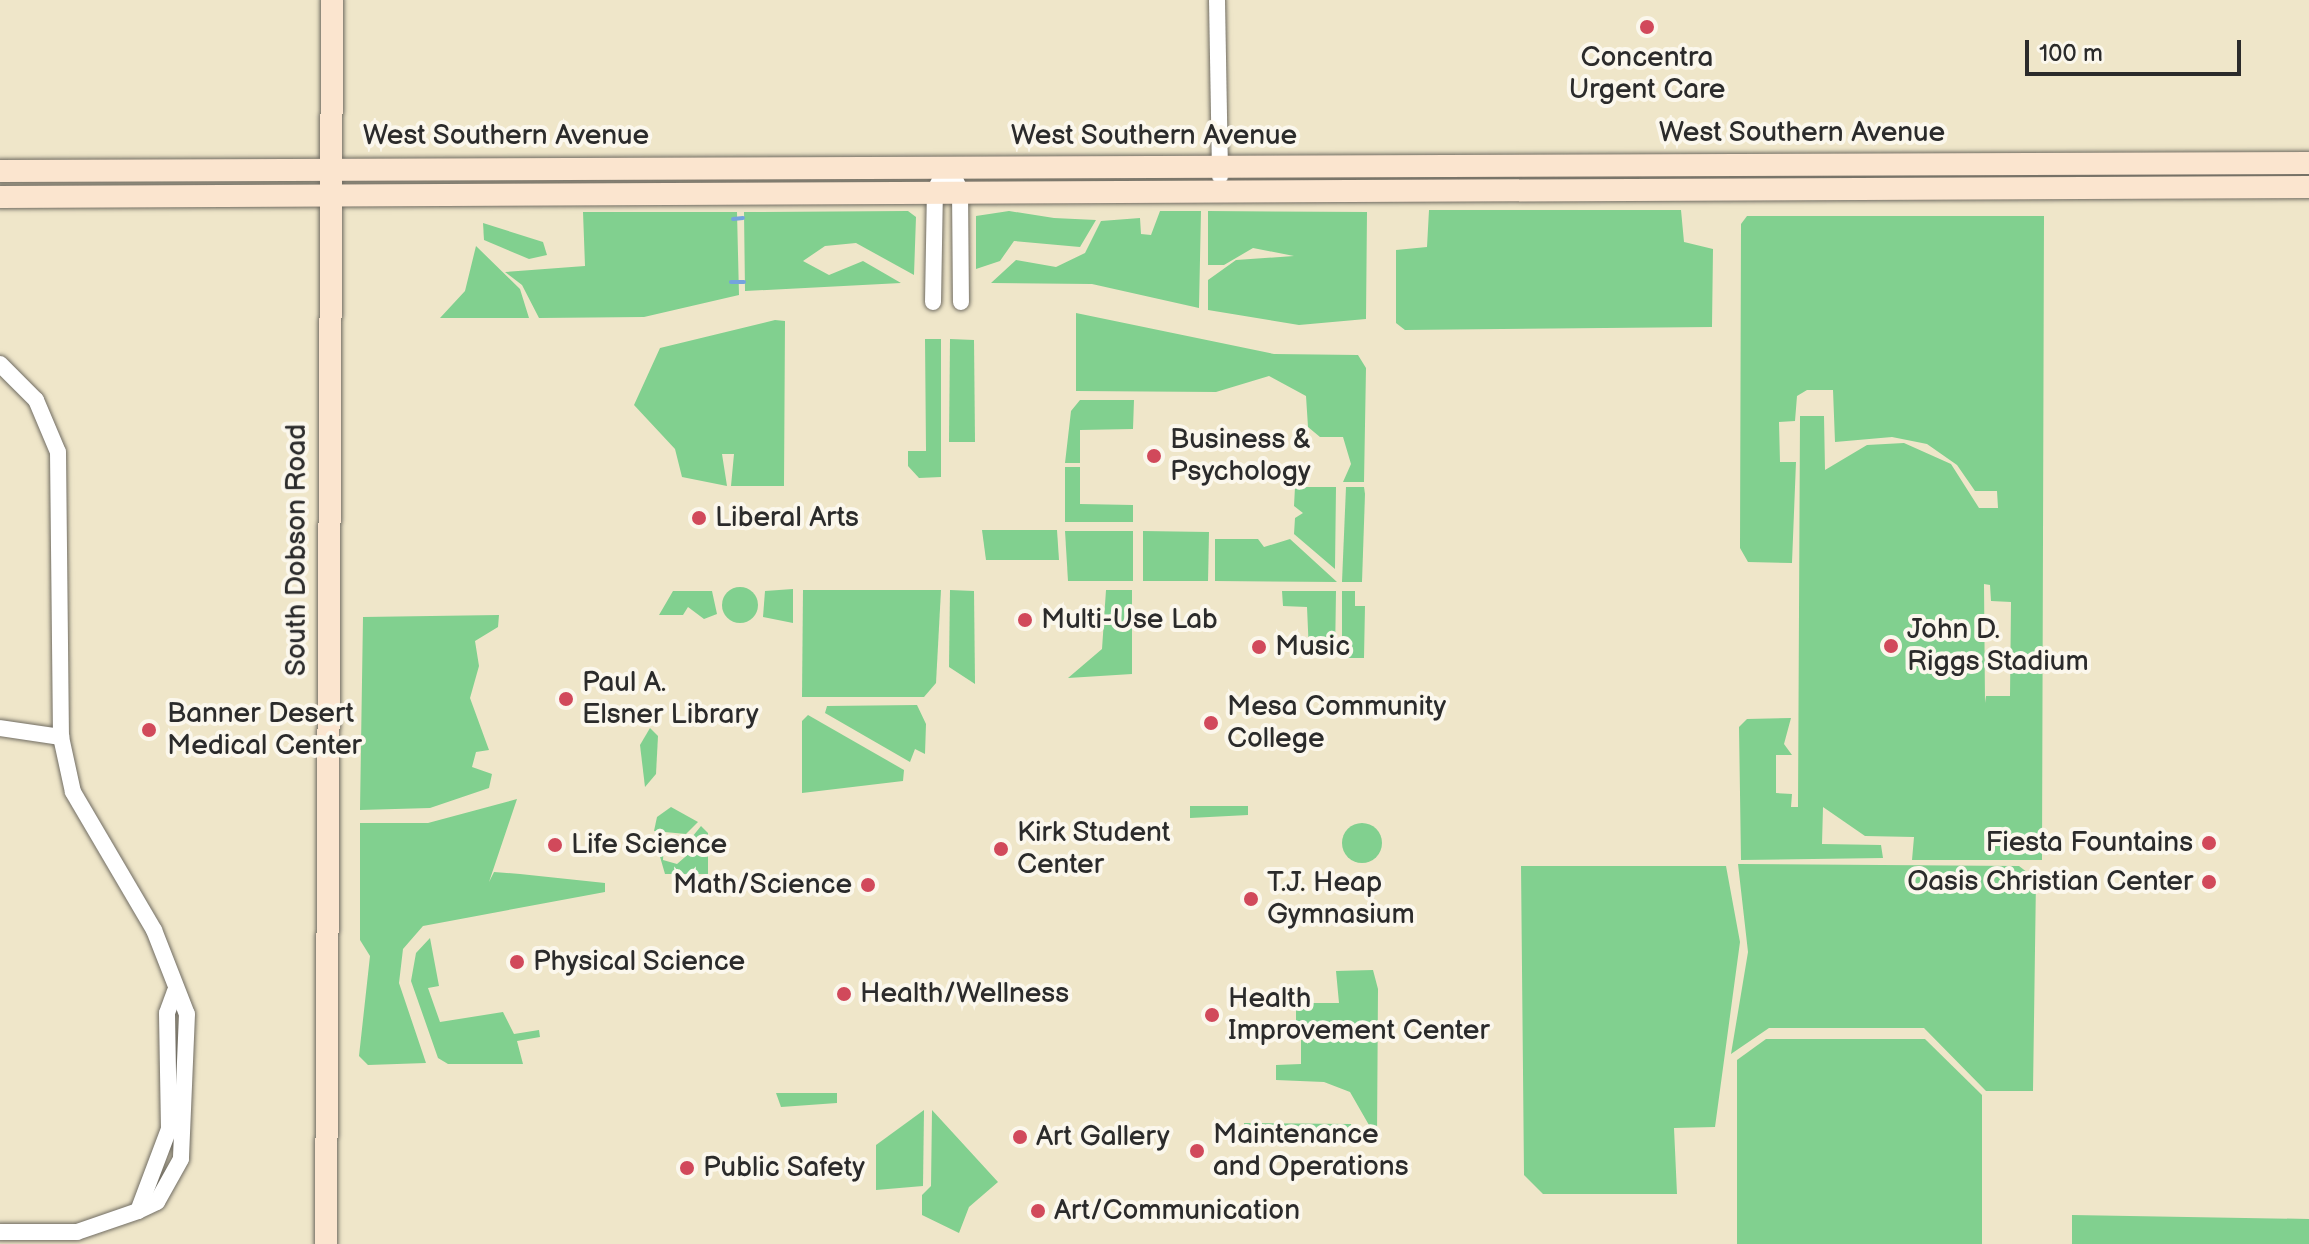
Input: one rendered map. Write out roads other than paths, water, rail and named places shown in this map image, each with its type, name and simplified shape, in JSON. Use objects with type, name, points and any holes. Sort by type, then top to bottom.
[{"type":"main road","name":"South Dobson Road","points":[[326,1244],[332,0]]},
{"type":"main road","points":[[2096,189],[2115,174],[2236,173],[2254,163]]},
{"type":"main road","name":"West Southern Avenue","points":[[0,171],[330,166],[2309,163]]},
{"type":"main road","points":[[619,192],[668,180],[728,178],[744,165]]},
{"type":"main road","points":[[0,185],[33,182],[46,170]]},
{"type":"main road","name":"West Southern Avenue","points":[[0,197],[935,190],[2309,187]]},
{"type":"street","points":[[1217,0],[1220,189]]},
{"type":"street","points":[[933,302],[935,190],[948,165]]},
{"type":"street","points":[[948,165],[960,190],[961,302]]},
{"type":"street","points":[[0,364],[36,400],[58,452],[61,737],[82,814],[154,930],[175,991],[167,1013],[167,1137],[138,1211],[77,1232],[0,1232]]},
{"type":"street","points":[[0,728],[61,737]]},
{"type":"waterway","points":[[733,219],[743,218]]},
{"type":"waterway","points":[[731,282],[744,282]]},
{"type":"place","name":"Concentra Urgent Care","points":[[1647,27]]},
{"type":"place","name":"Business & Psychology","points":[[1154,456]]},
{"type":"place","name":"Liberal Arts","points":[[699,518]]},
{"type":"place","name":"Multi-Use Lab","points":[[1025,620]]},
{"type":"place","name":"John D. Riggs Stadium","points":[[1891,646]]},
{"type":"place","name":"Music","points":[[1259,647]]},
{"type":"place","name":"Paul A. Elsner Library","points":[[566,699]]},
{"type":"place","name":"Mesa Community College","points":[[1211,723]]},
{"type":"place","name":"Banner Desert Medical Center","points":[[149,730]]},
{"type":"place","name":"Fiesta Fountains","points":[[2209,843]]},
{"type":"place","name":"Life Science","points":[[555,845]]},
{"type":"place","name":"Kirk Student Center","points":[[1001,849]]},
{"type":"place","name":"Oasis Christian Center","points":[[2209,882]]},
{"type":"place","name":"Math/Science","points":[[868,885]]},
{"type":"place","name":"T.J. Heap Gymnasium","points":[[1251,899]]},
{"type":"place","name":"Physical Science","points":[[517,962]]},
{"type":"place","name":"Health/Wellness","points":[[844,994]]},
{"type":"place","name":"Health Improvement Center","points":[[1212,1015]]},
{"type":"place","name":"Art Gallery","points":[[1020,1137]]},
{"type":"place","name":"Maintenance and Operations","points":[[1197,1151]]},
{"type":"place","name":"Public Safety","points":[[687,1168]]},
{"type":"place","name":"Art/Communication","points":[[1038,1211]]}]
